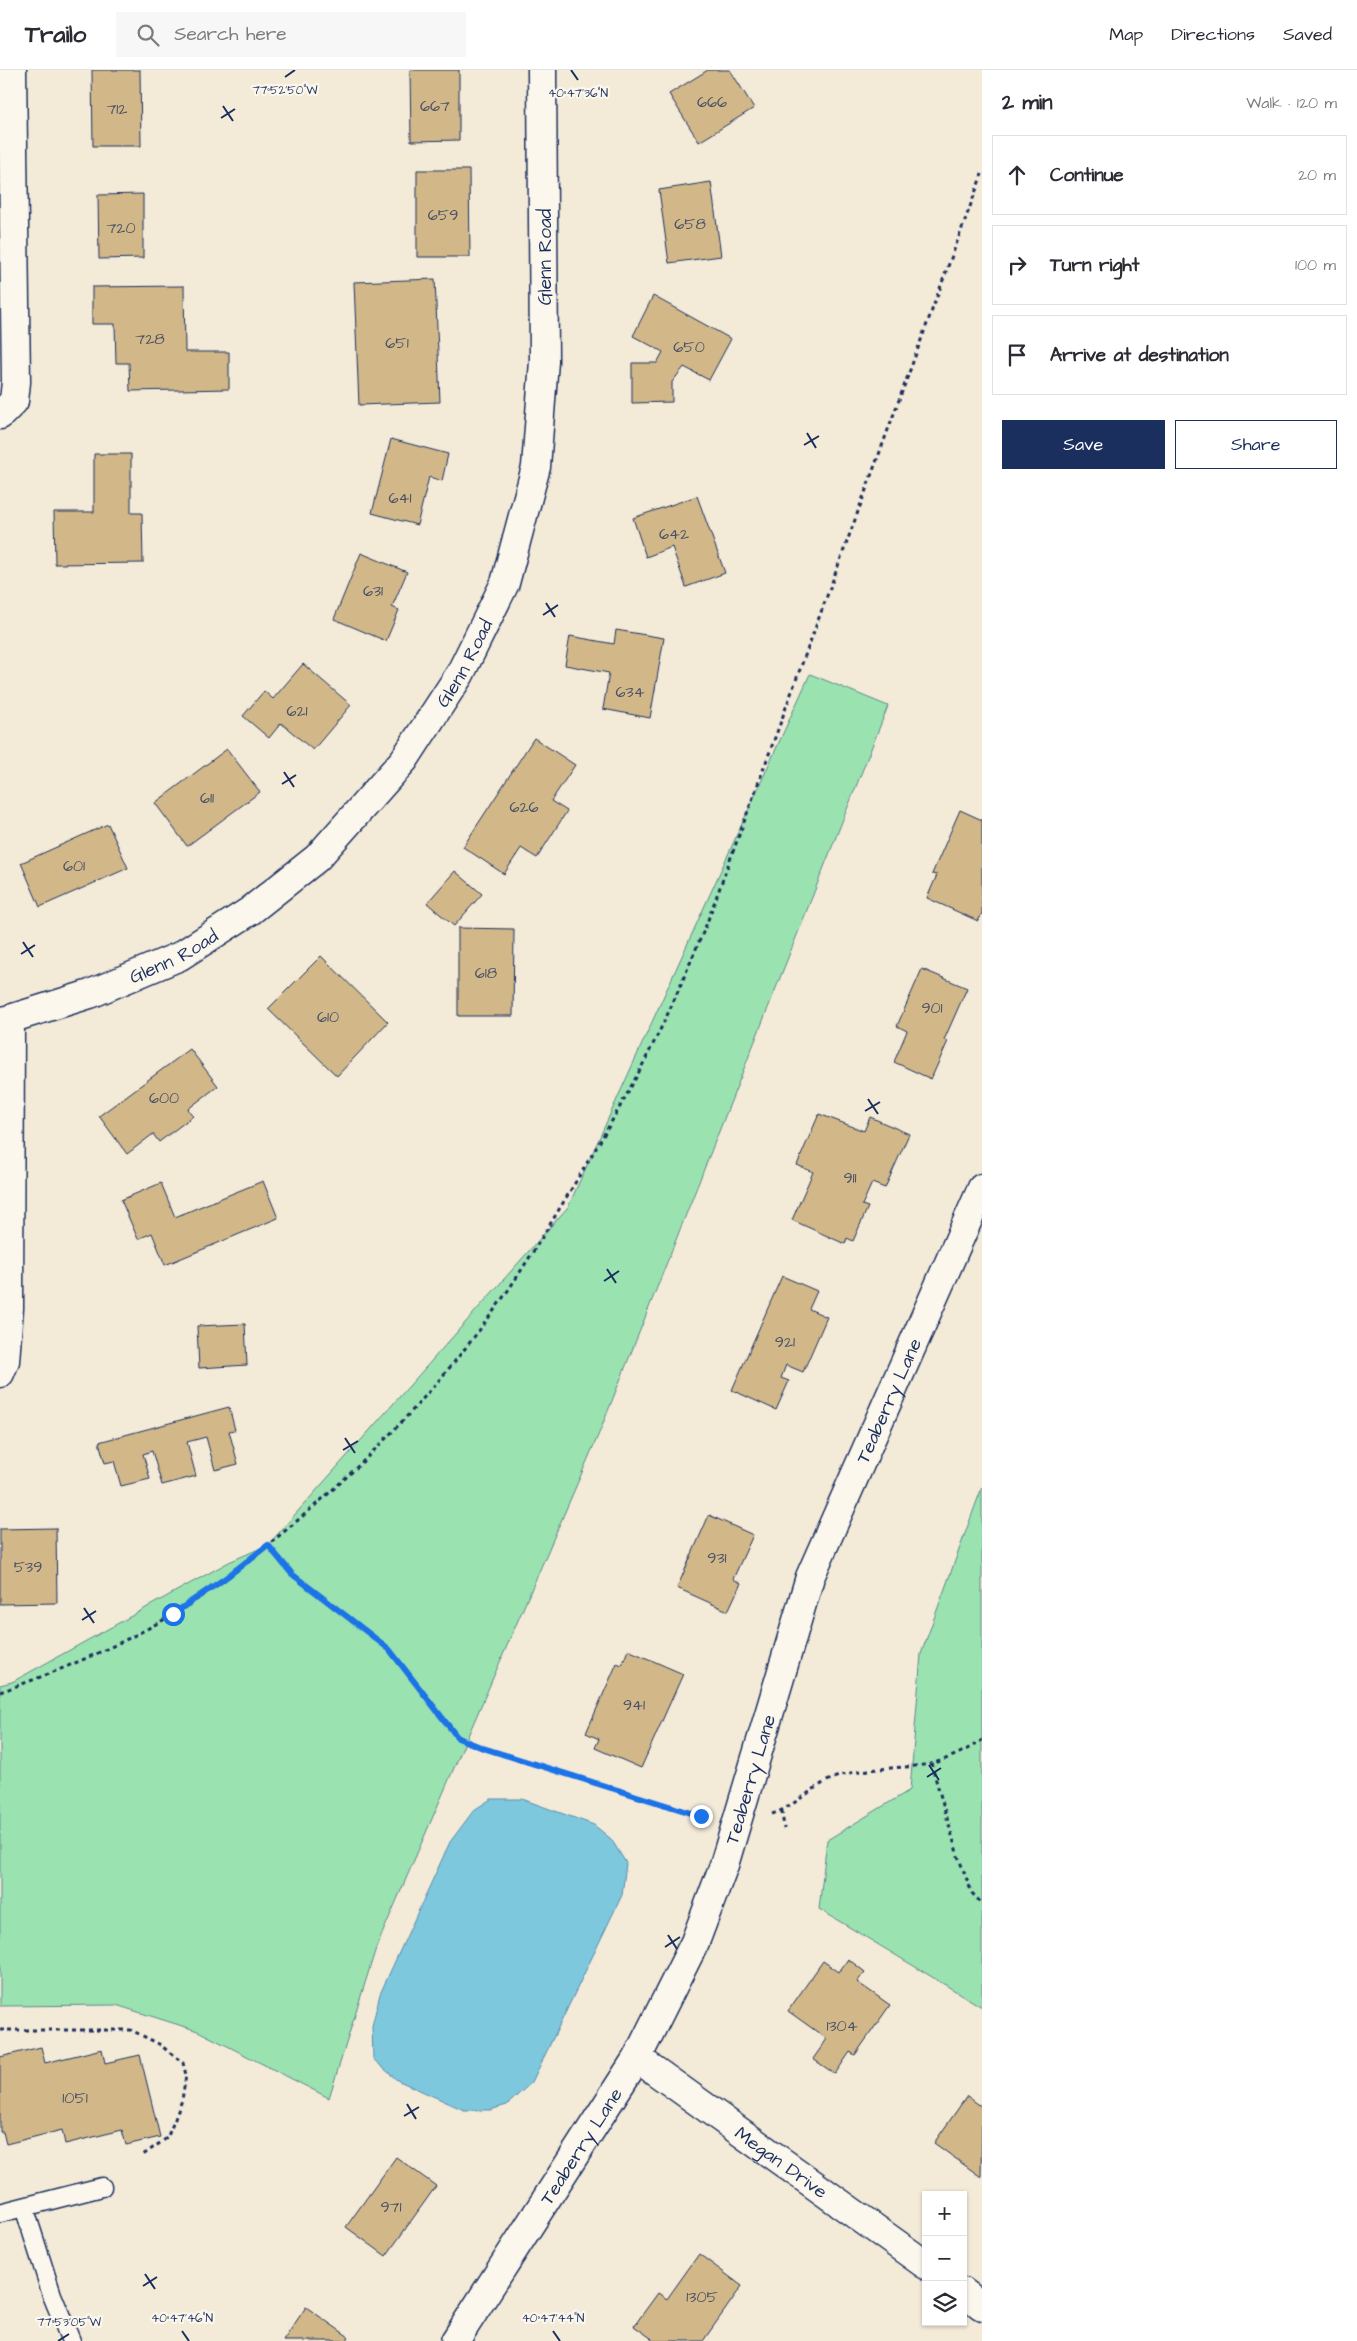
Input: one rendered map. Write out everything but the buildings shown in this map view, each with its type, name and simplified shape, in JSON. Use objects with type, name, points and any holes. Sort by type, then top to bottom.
[{"type":"street","points":[[2,413],[14,401],[16,382],[12,70]]},
{"type":"street","name":"Glenn Road","points":[[5,1021],[90,994],[180,956],[250,911],[317,858],[404,760],[460,674],[505,583],[536,466],[544,361],[542,70]]},
{"type":"street","points":[[0,1373],[5,1361],[9,1308],[5,1021]]},
{"type":"street","name":"Teaberry Lane","points":[[455,2341],[637,2058],[695,1942],[724,1865],[810,1577],[982,1188]]},
{"type":"street","name":"Megan Drive","points":[[637,2058],[922,2263]]},
{"type":"street","points":[[967,2295],[982,2306]]},
{"type":"lane","points":[[0,2213],[102,2187]]},
{"type":"lane","points":[[24,2207],[52,2295],[71,2341]]},
{"type":"path","points":[[0,1692],[44,1676],[115,1645],[165,1618],[224,1579],[268,1545],[329,1496],[385,1440],[459,1356],[507,1292],[611,1123],[659,1032],[705,928],[982,174]]},
{"type":"path","points":[[268,1545],[292,1574],[389,1649],[458,1738],[483,1748],[701,1816]]},
{"type":"path","points":[[784,1830],[782,1811],[808,1793],[840,1775],[876,1768],[931,1764],[970,1749],[982,1740]]},
{"type":"path","points":[[931,1764],[958,1856],[972,1893],[982,1904]]},
{"type":"path","points":[[0,2030],[130,2030],[159,2044],[183,2063],[186,2075],[182,2100],[167,2138],[143,2155]]},
{"type":"green space","points":[[810,674],[888,706],[600,1431],[376,1948],[329,2098],[198,2031],[116,2005],[0,2006],[0,1685],[12,1682],[229,1562],[268,1545],[568,1207]]},
{"type":"green space","points":[[982,1487],[982,2007],[819,1909],[827,1840],[910,1790],[921,1654]]},
{"type":"water","points":[[491,1799],[522,1799],[594,1825],[611,1839],[626,1863],[622,1895],[532,2082],[507,2105],[490,2110],[464,2110],[397,2080],[373,2059],[372,2026],[380,1994],[450,1842],[474,1810]]},
{"type":"route","points":[[173,1614],[224,1579],[268,1545],[292,1574],[389,1649],[458,1738],[483,1748],[701,1816]]}]
